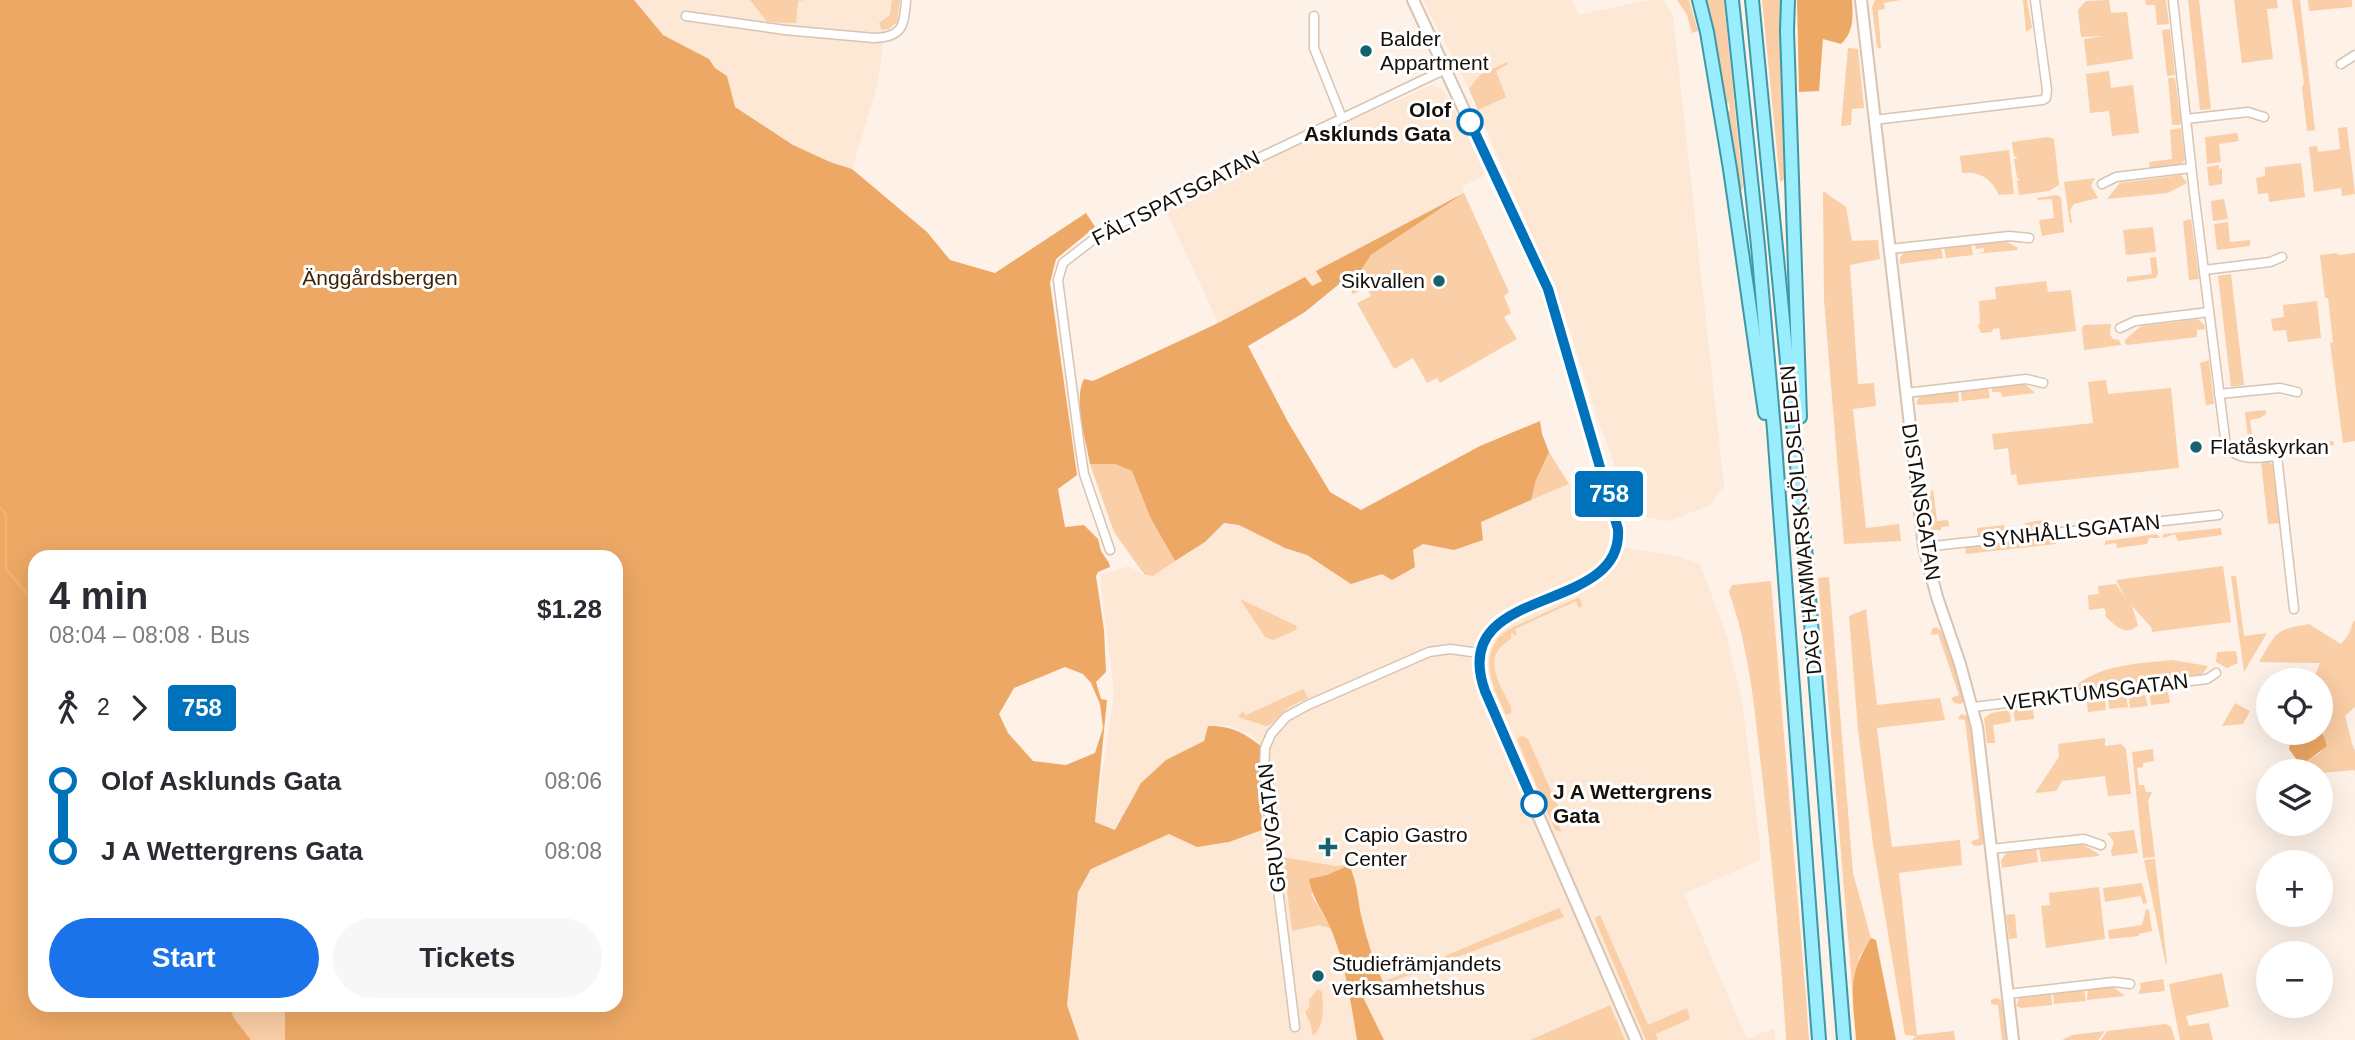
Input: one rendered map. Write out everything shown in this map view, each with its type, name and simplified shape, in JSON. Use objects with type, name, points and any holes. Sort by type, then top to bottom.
[{"type":"main road","points":[[1699,0],[1730,169],[1785,559]]},
{"type":"main road","name":"DAG HAMMARSKJÖLDSLEDEN","points":[[1732,0],[1758,246],[1785,559],[1818,1040]]},
{"type":"main road","name":"DAG HAMMARSKJÖLDSLEDEN","points":[[1752,0],[1805,547],[1844,1040]]},
{"type":"main road","points":[[1788,0],[1787,39],[1805,547]]},
{"type":"street","points":[[687,16],[785,30],[888,37],[896,35],[901,29],[905,20],[906,0]]},
{"type":"street","points":[[1413,0],[1548,289],[1609,492],[1619,537],[1605,567],[1592,578],[1514,613],[1497,624],[1484,640],[1479,653],[1478,674],[1636,1040]]},
{"type":"street","name":"DISTANSGATAN","points":[[1861,0],[1924,547],[1937,597],[1973,707],[2013,1040]]},
{"type":"street","points":[[1874,120],[2046,98],[2035,0]]},
{"type":"street","points":[[2173,0],[2226,446],[2230,451],[2247,459],[2277,456],[2294,609]]},
{"type":"street","points":[[1314,16],[1314,48],[1342,118]]},
{"type":"street","points":[[2341,64],[2355,55]]},
{"type":"street","name":"FÄLTSPATSGATAN","points":[[1110,550],[1084,474],[1058,280],[1063,263],[1103,232],[1446,69]]},
{"type":"street","points":[[2186,119],[2248,112],[2264,117]]},
{"type":"street","points":[[2102,184],[2116,177],[2191,168]]},
{"type":"street","points":[[1890,249],[2009,236],[2029,238]]},
{"type":"street","points":[[2204,270],[2270,262],[2282,257]]},
{"type":"street","points":[[2120,328],[2135,321],[2209,312]]},
{"type":"street","points":[[1906,393],[2026,379],[2043,383]]},
{"type":"street","points":[[2219,394],[2280,388],[2297,392]]},
{"type":"street","name":"SYNHÅLLSGATAN","points":[[1924,547],[2218,515]]},
{"type":"street","name":"GRUVGATAN","points":[[1295,1027],[1264,775],[1265,748],[1270,734],[1286,717],[1308,705],[1408,660],[1429,652],[1450,649],[1479,653]]},
{"type":"street","name":"VERKTUMSGATAN","points":[[1973,707],[2207,679],[2216,673]]},
{"type":"street","points":[[1990,849],[2084,839],[2101,845]]},
{"type":"street","points":[[2008,993],[2114,982],[2130,984]]},
{"type":"shaded area","points":[[634,0],[899,0],[882,30],[883,46],[877,86],[852,169],[793,145],[734,107],[727,76],[715,68],[709,59],[663,35]]},
{"type":"shaded area","points":[[750,0],[805,0],[798,1],[796,23],[767,22]]},
{"type":"shaded area","points":[[892,0],[900,0],[897,22],[889,29],[882,30],[879,23],[890,15]]},
{"type":"shaded area","points":[[1423,0],[1571,0],[1579,15],[1649,0],[1664,0],[1673,16],[1724,486],[1710,505],[1669,521],[1632,515],[1565,314],[1469,89]]},
{"type":"shaded area","points":[[1677,0],[1689,0],[1698,31],[1692,33],[1687,15]]},
{"type":"shaded area","points":[[1706,0],[1724,0],[1743,188],[1740,191],[1737,191],[1726,111],[1730,111],[1729,103],[1724,103],[1712,20]]},
{"type":"shaded area","points":[[1762,0],[1782,0],[1780,17],[1786,179],[1780,182]]},
{"type":"shaded area","points":[[1875,0],[1901,0],[1884,3],[1885,9],[1878,10],[1881,49],[1877,47],[1872,7]]},
{"type":"shaded area","points":[[2023,0],[2027,0],[2032,28],[2026,32]]},
{"type":"shaded area","points":[[2109,0],[2111,13],[2127,12],[2133,59],[2087,66],[2084,39],[2104,36],[2081,37],[2078,10],[2086,1]]},
{"type":"shaded area","points":[[2145,0],[2166,0],[2169,24],[2157,25],[2155,5],[2146,5]]},
{"type":"shaded area","points":[[2188,0],[2199,0],[2211,109],[2200,110]]},
{"type":"shaded area","points":[[2234,0],[2277,0],[2278,8],[2267,9],[2273,59],[2242,63]]},
{"type":"shaded area","points":[[2292,0],[2300,0],[2315,130],[2307,131],[2302,88],[2304,83]]},
{"type":"shaded area","points":[[2308,0],[2352,0],[2352,7],[2309,11]]},
{"type":"shaded area","points":[[2170,29],[2175,75],[2167,76],[2162,30]]},
{"type":"shaded area","points":[[1848,48],[1858,49],[1864,108],[1852,109],[1851,125],[1841,126]]},
{"type":"shaded area","points":[[1507,62],[1508,64],[1496,71],[1506,97],[1478,110],[1469,89],[1480,75]]},
{"type":"shaded area","points":[[2109,71],[2111,88],[2133,85],[2139,133],[2112,136],[2109,111],[2090,113],[2086,74]]},
{"type":"shaded area","points":[[2168,78],[2175,78],[2181,123],[2179,125],[2172,125]]},
{"type":"shaded area","points":[[1432,85],[1445,93],[1487,173],[1462,187],[1464,193],[1317,271],[1322,281],[1312,287],[1306,278],[1218,322],[1165,209],[1274,155]]},
{"type":"shaded area","points":[[2347,127],[2355,194],[2342,196],[2341,188],[2314,192],[2309,147],[2317,146],[2318,152],[2340,149],[2338,128]]},
{"type":"shaded area","points":[[2181,128],[2185,160],[2180,165],[2150,170],[2149,162],[2172,159],[2170,130]]},
{"type":"shaded area","points":[[2237,133],[2239,141],[2219,144],[2221,162],[2207,164],[2205,137]]},
{"type":"shaded area","points":[[2048,137],[2054,139],[2059,185],[2049,191],[2019,195],[2017,181],[2020,180],[2017,178],[2014,159],[2018,158],[2014,156],[2012,142]]},
{"type":"shaded area","points":[[2009,150],[2014,194],[1999,195],[1985,177],[1975,173],[1962,173],[1960,156]]},
{"type":"shaded area","points":[[2301,163],[2305,197],[2269,202],[2268,193],[2258,194],[2256,178],[2265,176],[2265,167]]},
{"type":"shaded area","points":[[2219,165],[2219,169],[2222,168],[2222,184],[2209,186],[2207,167]]},
{"type":"shaded area","points":[[2181,175],[2187,183],[2168,193],[2107,199],[2120,183]]},
{"type":"shaded area","points":[[2095,178],[2091,186],[2098,198],[2074,204],[2070,210],[2070,224],[2064,182]]},
{"type":"shaded area","points":[[1823,191],[1846,207],[1852,241],[1878,240],[1880,259],[1850,265],[1858,384],[1874,383],[1876,406],[1853,409],[1866,528],[1899,524],[1901,541],[1844,544],[1824,300]]},
{"type":"shaded area","points":[[1464,193],[1509,292],[1504,296],[1511,313],[1504,317],[1517,339],[1440,383],[1437,378],[1427,383],[1413,358],[1394,369],[1357,303],[1371,296],[1367,288],[1353,294],[1344,280],[1361,270],[1371,255]]},
{"type":"shaded area","points":[[2057,195],[2061,197],[2064,232],[2042,236],[2039,220],[2054,218],[2052,199],[2037,198]]},
{"type":"shaded area","points":[[2224,199],[2228,219],[2213,221],[2211,201]]},
{"type":"shaded area","points":[[2191,219],[2199,279],[2189,280],[2183,221]]},
{"type":"shaded area","points":[[2228,222],[2230,242],[2250,240],[2250,246],[2217,250],[2214,224]]},
{"type":"shaded area","points":[[2153,227],[2156,252],[2126,255],[2123,230]]},
{"type":"shaded area","points":[[2004,240],[2018,248],[2017,250],[1976,254],[1984,252],[1984,248],[1976,249],[1975,243]]},
{"type":"shaded area","points":[[1971,244],[1973,255],[1946,258],[1944,247]]},
{"type":"shaded area","points":[[1941,247],[1943,258],[1900,264],[1904,252]]},
{"type":"shaded area","points":[[2355,253],[2355,441],[2343,443],[2330,343],[2333,342],[2328,298],[2325,298],[2320,255]]},
{"type":"shaded area","points":[[2156,257],[2156,278],[2127,282],[2127,277],[2152,274],[2150,258]]},
{"type":"shaded area","points":[[2231,274],[2244,385],[2231,387],[2218,276]]},
{"type":"shaded area","points":[[2046,281],[2048,292],[2071,290],[2076,331],[2001,340],[1999,328],[1981,333],[1978,326],[1979,301],[1996,299],[1995,287]]},
{"type":"shaded area","points":[[2317,301],[2321,338],[2288,342],[2286,330],[2273,331],[2271,319],[2284,317],[2283,305]]},
{"type":"shaded area","points":[[2198,319],[2205,329],[2197,330],[2197,337],[2127,345],[2125,343],[2141,326]]},
{"type":"shaded area","points":[[2111,324],[2110,335],[2119,340],[2121,345],[2084,350],[2084,325]]},
{"type":"shaded area","points":[[2209,360],[2214,404],[2206,405],[2200,363]]},
{"type":"shaded area","points":[[2106,380],[2108,394],[2171,388],[2179,468],[2018,485],[2016,474],[2011,475],[2008,448],[1994,450],[1992,434],[2093,423],[2088,382]]},
{"type":"shaded area","points":[[2024,383],[2035,393],[2002,397],[2001,392],[1992,392],[1992,387]]},
{"type":"shaded area","points":[[1988,388],[1990,398],[1962,401],[1961,391]]},
{"type":"shaded area","points":[[1956,391],[1959,402],[1916,404],[1922,395]]},
{"type":"shaded area","points":[[2266,410],[2266,414],[2260,418],[2250,420],[2254,447],[2249,447],[2245,412]]},
{"type":"shaded area","points":[[2333,441],[2334,445],[2259,453],[2249,451]]},
{"type":"shaded area","points":[[1549,452],[1569,484],[1531,500],[1536,480]]},
{"type":"shaded area","points":[[2261,462],[2271,463],[2275,469],[2281,523],[2268,524]]},
{"type":"shaded area","points":[[1090,464],[1115,464],[1132,471],[1150,517],[1175,561],[1153,576],[1145,575],[1114,532]]},
{"type":"shaded area","points":[[1597,476],[1610,530],[1608,545],[1676,556],[1700,564],[1727,637],[1742,703],[1760,860],[1684,894],[1747,1039],[1774,1028],[1775,1040],[1625,1040],[1609,1005],[1530,1040],[1384,1040],[1361,993],[1383,982],[1361,918],[1354,874],[1349,865],[1336,866],[1284,857],[1293,931],[1319,925],[1332,929],[1349,985],[1357,1040],[1079,1040],[1067,1005],[1078,892],[1091,869],[1169,834],[1197,847],[1229,842],[1262,830],[1260,785],[1263,748],[1249,733],[1228,726],[1208,726],[1204,741],[1166,760],[1141,783],[1115,830],[1095,822],[1114,693],[1100,575],[1129,566],[1145,576],[1153,576],[1205,542],[1223,523],[1239,525],[1285,548],[1307,555],[1351,584],[1423,544],[1454,550],[1483,540],[1480,522],[1569,484]]},
{"type":"shaded area","points":[[1933,489],[1937,521],[1948,520],[1949,526],[1941,527],[1941,530],[1930,528],[1927,498]]},
{"type":"shaded area","points":[[2049,519],[2050,528],[2026,530],[2025,523]]},
{"type":"shaded area","points":[[2004,525],[2006,533],[1978,536],[1977,528]]},
{"type":"shaded area","points":[[2221,528],[2222,535],[2178,541],[2175,534],[2163,538],[2163,534]]},
{"type":"shaded area","points":[[2157,534],[2160,538],[2149,538],[2147,544],[2117,548],[2116,543],[2105,545],[2105,541]]},
{"type":"shaded area","points":[[2054,536],[2056,544],[1966,554],[1965,546]]},
{"type":"shaded area","points":[[2223,566],[2231,622],[2152,632],[2151,627],[2132,606],[2138,625],[2124,630],[2105,616],[2104,608],[2089,610],[2088,595],[2099,594],[2098,586],[2116,584],[2126,599],[2116,580]]},
{"type":"shaded area","points":[[2231,576],[2236,576],[2244,636],[2267,633],[2244,672]]},
{"type":"shaded area","points":[[1829,577],[1853,873],[1871,938],[1859,957],[1855,1020],[1818,578]]},
{"type":"shaded area","points":[[1771,581],[1809,1040],[1786,1040],[1776,907],[1754,705],[1747,659],[1729,592],[1732,585]]},
{"type":"shaded area","points":[[1578,598],[1582,606],[1579,608],[1576,601],[1515,629],[1517,636],[1511,633],[1511,639],[1496,654],[1495,670],[1511,707],[1511,713],[1506,715],[1490,675],[1490,655],[1494,645],[1501,635],[1506,637],[1502,634],[1511,628]]},
{"type":"shaded area","points":[[1240,599],[1297,626],[1296,630],[1273,640],[1265,637]]},
{"type":"shaded area","points":[[1866,609],[1877,705],[1940,698],[1945,720],[1877,728],[1892,847],[1960,840],[1962,865],[1899,873],[1917,1035],[1954,1031],[1955,1040],[1912,1040],[1916,1036],[1905,1035],[1873,844],[1858,730],[1849,616]]},
{"type":"shaded area","points":[[2355,621],[2355,707],[2345,716],[2355,750],[2355,772],[2333,772],[2333,759],[2310,759],[2321,752],[2322,745],[2333,745],[2333,668],[2318,668],[2320,663],[2259,662],[2274,638],[2289,628],[2309,624],[2341,644],[2349,634]]},
{"type":"shaded area","points":[[1936,627],[1944,633],[1964,696],[1964,702],[1960,704],[1954,703],[1951,698],[1959,695],[1938,634],[1931,635],[1932,629]]},
{"type":"shaded area","points":[[2236,651],[2238,663],[2227,668],[2216,662],[2217,652]]},
{"type":"shaded area","points":[[2172,660],[2208,666],[2201,676],[2185,680],[2184,676],[2177,677],[2174,681],[2092,691],[2090,686],[2083,687],[2083,692],[2068,693],[2079,683],[2103,671]]},
{"type":"shaded area","points":[[1303,689],[1308,698],[1289,707],[1271,724],[1266,726],[1238,717],[1243,711],[1246,715]]},
{"type":"shaded area","points":[[2168,692],[2170,703],[2151,705],[2150,694]]},
{"type":"shaded area","points":[[2145,695],[2148,706],[2130,708],[2129,697]]},
{"type":"shaded area","points":[[2126,696],[2128,707],[2109,709],[2108,698]]},
{"type":"shaded area","points":[[2105,700],[2106,710],[2088,712],[2087,702]]},
{"type":"shaded area","points":[[2235,703],[2250,711],[2243,724],[2222,726]]},
{"type":"shaded area","points":[[2033,708],[2034,719],[2015,721],[2013,710]]},
{"type":"shaded area","points":[[2010,710],[2011,722],[1993,725],[1995,743],[1987,743],[1984,718],[1991,713]]},
{"type":"shaded area","points":[[1961,714],[1968,716],[1971,728],[1985,839],[1979,846],[1973,845],[1971,841],[1979,839],[1965,720],[1958,719]]},
{"type":"shaded area","points":[[1522,736],[1528,739],[1561,813],[1554,817],[1562,832],[1555,830],[1544,804],[1517,739]]},
{"type":"shaded area","points":[[2105,738],[2105,746],[2121,744],[2126,749],[2131,794],[2108,796],[2105,776],[2062,781],[2056,791],[2035,793],[2059,757],[2058,744]]},
{"type":"shaded area","points":[[2153,749],[2154,761],[2143,763],[2143,767],[2137,768],[2139,785],[2144,785],[2146,792],[2152,792],[2148,801],[2155,857],[2143,858],[2132,752]]},
{"type":"shaded area","points":[[2134,830],[2138,853],[2112,856],[2114,842],[2107,833]]},
{"type":"shaded area","points":[[2080,843],[2099,856],[2041,862],[2039,848]]},
{"type":"shaded area","points":[[2036,848],[2038,862],[2002,868],[2001,861],[2006,853]]},
{"type":"shaded area","points":[[1283,857],[1336,866],[1349,865],[1327,875],[1311,894],[1332,929],[1319,925],[1292,931]]},
{"type":"shaded area","points":[[2155,859],[2167,963],[2166,965],[2144,860]]},
{"type":"shaded area","points":[[2142,883],[2147,903],[2143,904],[2141,896],[2105,902],[2103,888]]},
{"type":"shaded area","points":[[2099,887],[2105,939],[2046,948],[2041,906],[2050,905],[2049,893]]},
{"type":"shaded area","points":[[1559,908],[1564,917],[1361,993],[1383,982]]},
{"type":"shaded area","points":[[2146,909],[2149,910],[2152,931],[2139,936],[2109,939],[2108,930],[2142,925]]},
{"type":"shaded area","points":[[2015,914],[2017,938],[2009,939],[2006,915]]},
{"type":"shaded area","points":[[1600,915],[1648,1025],[1687,1008],[1690,1019],[1656,1034],[1658,1040],[1646,1040],[1596,922],[1595,918]]},
{"type":"shaded area","points":[[2222,973],[2229,1007],[2186,1016],[2189,1026],[2209,1023],[2213,1040],[2180,1040],[2169,984]]},
{"type":"shaded area","points":[[2163,979],[2165,991],[2138,994],[2140,983]]},
{"type":"shaded area","points":[[2112,986],[2125,996],[2087,1000],[2088,988]]},
{"type":"shaded area","points":[[1318,989],[1322,992],[1322,1015],[1314,1035],[1305,1012],[1310,1006],[1309,1000]]},
{"type":"shaded area","points":[[2084,989],[2086,1001],[2054,1004],[2053,993]]},
{"type":"shaded area","points":[[2051,993],[2052,1005],[2021,1008],[2016,1006],[2020,996]]},
{"type":"shaded area","points":[[1991,1000],[2001,1000],[2008,1040],[2002,1040],[1998,1005],[1991,1004]]},
{"type":"shaded area","points":[[1610,1005],[1625,1040],[1530,1040]]},
{"type":"shaded area","points":[[231,1012],[285,1012],[285,1040],[251,1040]]},
{"type":"shaded area","points":[[2166,1024],[2171,1027],[2175,1040],[2101,1040],[2107,1031]]},
{"type":"shaded area","points":[[2105,1031],[2098,1040],[2062,1040],[2072,1035]]},
{"type":"green space","name":"Änggårdsbergen","points":[[0,0],[634,0],[663,35],[709,59],[715,68],[727,76],[735,107],[793,145],[852,169],[927,232],[950,260],[995,273],[1086,213],[1095,227],[1056,259],[1050,283],[1077,475],[1058,489],[1065,527],[1084,525],[1098,539],[1110,567],[1098,572],[1096,576],[1104,630],[1106,672],[1096,682],[1101,699],[1107,700],[1095,822],[1115,830],[1141,783],[1166,760],[1204,741],[1208,726],[1216,726],[1237,731],[1262,747],[1262,830],[1229,842],[1197,847],[1169,834],[1091,869],[1078,892],[1067,1005],[1079,1040],[285,1040],[285,1012],[623,1012],[623,550],[28,550],[28,1012],[231,1012],[251,1040],[0,1040]],"holes":[[[1065,667],[1083,674],[1091,683],[1100,704],[1103,728],[1095,753],[1066,765],[1033,761],[1008,733],[999,714],[1014,688]]]},
{"type":"green space","points":[[1797,0],[1852,0],[1852,24],[1845,39],[1841,44],[1823,39],[1819,91],[1799,92]]},
{"type":"green space","points":[[1464,193],[1371,255],[1361,270],[1344,280],[1305,312],[1248,346],[1288,422],[1330,492],[1361,510],[1480,446],[1540,421],[1549,452],[1536,480],[1531,500],[1481,522],[1483,540],[1454,550],[1423,544],[1413,550],[1415,567],[1392,580],[1382,574],[1351,584],[1307,555],[1285,548],[1239,525],[1224,523],[1205,542],[1175,561],[1150,517],[1132,471],[1115,464],[1090,464],[1080,409],[1084,379],[1093,381],[1214,325],[1305,277],[1312,286],[1322,281],[1316,271]]},
{"type":"green space","points":[[2290,745],[2327,746],[2310,759],[2296,759],[2289,749]]},
{"type":"green space","points":[[1349,865],[1366,935],[1383,982],[1361,993],[1384,1040],[1357,1040],[1341,960],[1333,934],[1313,894],[1309,879],[1327,875]]},
{"type":"green space","points":[[1871,938],[1876,940],[1896,1040],[1856,1040],[1854,976]]},
{"type":"waterway","points":[[0,508],[6,514],[6,569],[28,595]]},
{"type":"bus line","name":"758","points":[[1470,122],[1548,289],[1609,492],[1619,537],[1605,567],[1592,578],[1514,613],[1497,624],[1484,640],[1479,653],[1478,674],[1534,804]]},
{"type":"place","name":"Balder Appartment","points":[[1366,51]]},
{"type":"place","name":"Olof Asklunds Gata","points":[[1470,122]]},
{"type":"place","name":"Sikvallen","points":[[1439,281]]},
{"type":"place","name":"Flatåskyrkan","points":[[2196,447]]},
{"type":"place","name":"J A Wettergrens Gata","points":[[1534,804]]},
{"type":"place","name":"Capio Gastro Center","points":[[1328,847]]},
{"type":"place","name":"Studiefrämjandets verksamhetshus","points":[[1318,976]]}]
